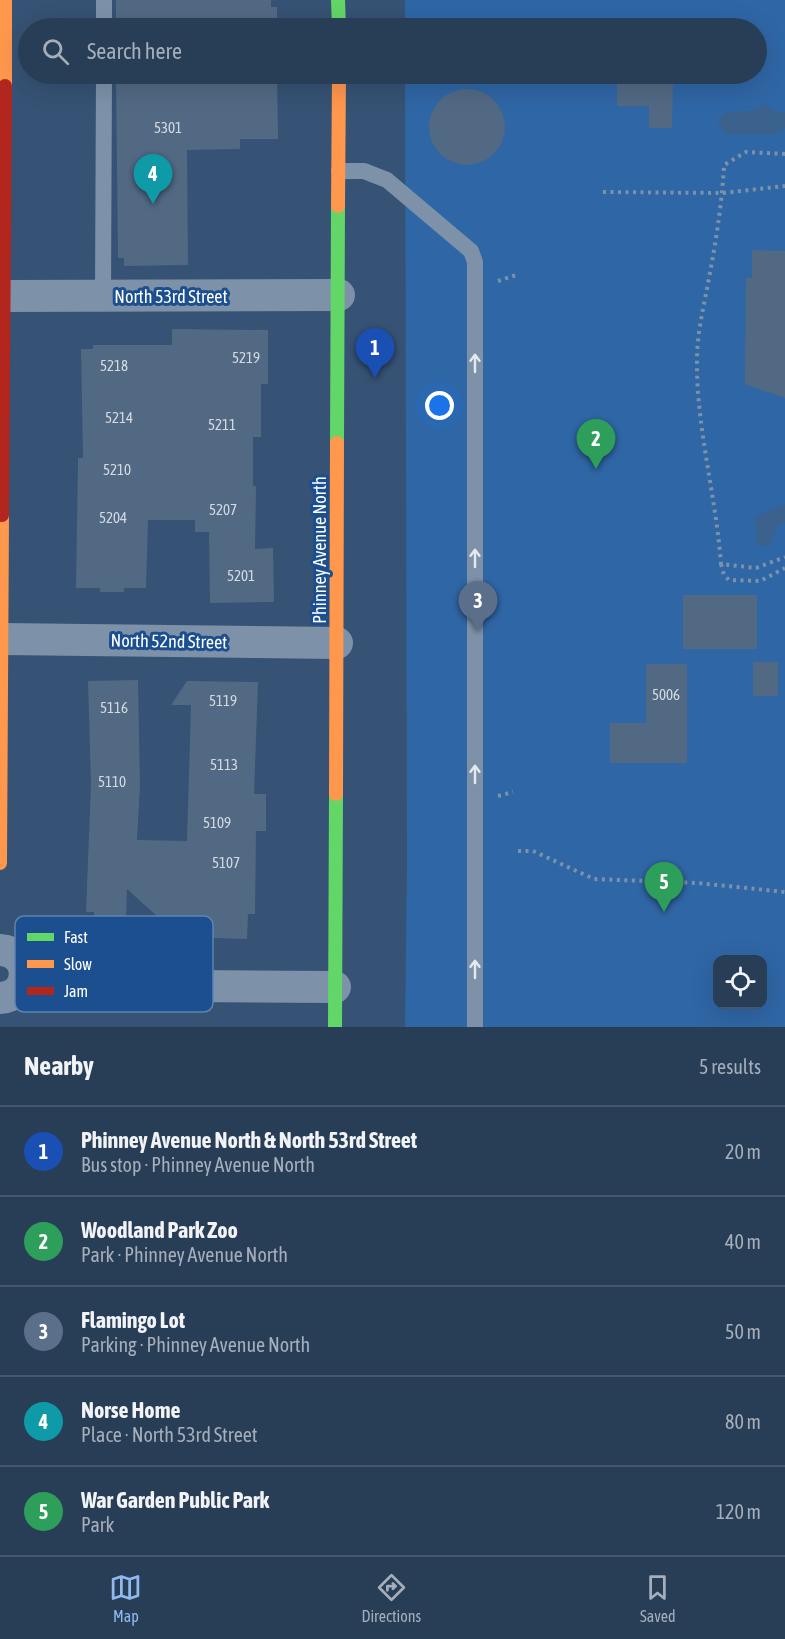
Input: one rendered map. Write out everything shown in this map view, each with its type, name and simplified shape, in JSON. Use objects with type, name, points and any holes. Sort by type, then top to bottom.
[{"type":"street","points":[[0,863],[5,0]]},
{"type":"street","points":[[338,0],[339,18]]},
{"type":"street","name":"Phinney Avenue North","points":[[335,1027],[339,84]]},
{"type":"street","name":"North 53rd Street","points":[[4,297],[339,296]]},
{"type":"street","name":"North 52nd Street","points":[[2,639],[337,643]]},
{"type":"street","points":[[0,950],[8,950],[15,955]]},
{"type":"street","points":[[213,986],[335,987]]},
{"type":"street","points":[[0,998],[15,994]]},
{"type":"lane","points":[[104,0],[104,18]]},
{"type":"lane","points":[[103,296],[104,84]]},
{"type":"lane","points":[[339,171],[364,171],[387,180],[471,251],[476,261],[475,1027]]},
{"type":"path","points":[[785,154],[746,152],[724,165],[723,193],[700,322],[697,360],[704,433],[718,519],[721,564],[724,575],[729,580],[760,581],[785,568]]},
{"type":"path","points":[[603,192],[723,193],[785,186]]},
{"type":"path","points":[[492,283],[516,275]]},
{"type":"path","points":[[721,564],[756,568],[785,556]]},
{"type":"path","points":[[518,851],[533,851],[594,879],[698,883],[785,892]]},
{"type":"shaded area","points":[[405,0],[785,0],[785,1027],[405,1027],[407,864],[405,84],[767,84],[767,18],[405,18]]},
{"type":"shaded area","points":[[764,104],[777,113],[785,112],[785,128],[775,134],[727,134],[717,122],[726,112],[751,111]]},
{"type":"shaded area","points":[[785,504],[785,522],[778,525],[769,546],[757,545],[755,517]]},
{"type":"building","points":[[116,0],[271,0],[271,7],[277,7],[277,18],[116,18]]},
{"type":"building","points":[[116,84],[277,84],[278,139],[240,139],[240,149],[187,150],[188,265],[124,266],[124,258],[118,258]]},
{"type":"building","points":[[617,84],[673,84],[672,128],[649,128],[649,106],[617,106]]},
{"type":"building","points":[[460,89],[474,89],[488,95],[499,106],[505,120],[502,142],[494,154],[474,165],[460,165],[446,159],[435,148],[429,134],[429,120],[435,106],[446,95]]},
{"type":"building","points":[[752,250],[785,251],[785,398],[745,384],[746,278],[752,278]]},
{"type":"building","points":[[172,329],[268,330],[268,384],[261,384],[261,437],[253,437],[253,486],[256,486],[255,549],[273,548],[274,602],[210,603],[209,532],[195,532],[195,520],[148,520],[146,588],[124,588],[124,592],[100,592],[100,588],[76,588],[78,458],[83,458],[81,349],[93,349],[93,345],[172,345]]},
{"type":"building","points":[[683,595],[757,595],[757,649],[683,649]]},
{"type":"building","points":[[753,662],[778,662],[778,696],[753,696]]},
{"type":"building","points":[[646,664],[687,664],[687,763],[610,763],[610,723],[646,723]]},
{"type":"building","points":[[138,680],[140,786],[137,840],[187,841],[191,705],[171,705],[187,681],[258,682],[254,794],[266,794],[266,831],[256,831],[255,914],[248,914],[247,939],[213,938],[213,916],[157,916],[127,889],[126,916],[94,916],[94,912],[86,912],[91,784],[88,681]]},
{"type":"traffic: fast","points":[[338,0],[339,18]]},
{"type":"traffic: fast","points":[[337,443],[338,206]]},
{"type":"traffic: fast","points":[[335,1027],[336,794]]},
{"type":"traffic: slow","points":[[5,0],[5,86]]},
{"type":"traffic: slow","points":[[338,206],[339,84]]},
{"type":"traffic: slow","points":[[336,794],[337,443]]},
{"type":"traffic: slow","points":[[0,863],[2,515]]},
{"type":"traffic: jam","points":[[2,515],[5,86]]},
{"type":"place","name":"Norse Home","points":[[153,204]]},
{"type":"place","name":"Phinney Avenue North & North 53rd Street","points":[[375,378]]},
{"type":"place","name":"Woodland Park Zoo","points":[[596,469]]},
{"type":"place","name":"Flamingo Lot","points":[[478,631]]},
{"type":"place","name":"War Garden Public Park","points":[[664,912]]}]
